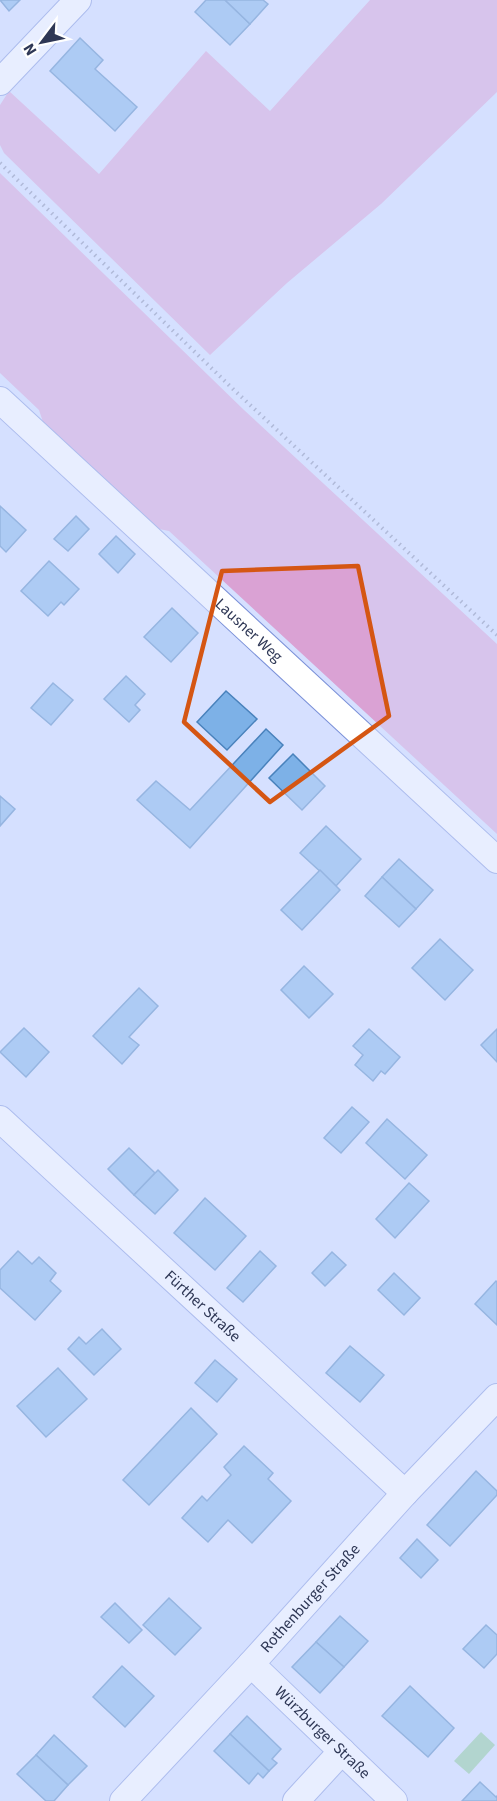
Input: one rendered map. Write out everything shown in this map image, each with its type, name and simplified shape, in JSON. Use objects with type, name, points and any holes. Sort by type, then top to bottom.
[{"type":"street","points":[[0,82],[78,0]]},
{"type":"street","name":"Lausner Weg","points":[[0,400],[497,860]]},
{"type":"street","name":"Fürther Straße","points":[[0,1119],[405,1493]]},
{"type":"street","name":"Rothenburger Straße","points":[[123,1801],[497,1396]]},
{"type":"street","name":"Würzburger Straße","points":[[251,1664],[394,1801]]},
{"type":"street","points":[[296,1801],[342,1751]]},
{"type":"path","points":[[0,163],[232,389],[497,635]]},
{"type":"highlighted area","points":[[358,566],[389,716],[270,802],[184,722],[222,571]]},
{"type":"shaded area","points":[[370,0],[497,0],[497,92],[381,204],[287,283],[210,355],[4,153],[0,145],[0,105],[9,91],[99,174],[206,51],[270,111]]},
{"type":"shaded area","points":[[0,173],[244,410],[497,644],[497,834],[169,531],[154,528],[44,425],[39,410],[0,373]]},
{"type":"shaded area","points":[[481,1732],[495,1745],[469,1774],[454,1761]]},
{"type":"building","points":[[0,0],[20,0],[9,11]]},
{"type":"building","points":[[206,0],[225,0],[250,24],[230,45],[195,12]]},
{"type":"building","points":[[225,0],[263,0],[268,4],[250,24]]},
{"type":"building","points":[[80,38],[103,60],[95,69],[137,107],[115,131],[50,71]]},
{"type":"building","points":[[0,506],[26,530],[6,552],[0,546]]},
{"type":"building","points":[[76,516],[89,529],[68,551],[54,539]]},
{"type":"building","points":[[116,536],[135,554],[118,573],[99,554]]},
{"type":"building","points":[[49,561],[79,589],[64,605],[61,602],[48,616],[21,591]]},
{"type":"building","points":[[172,608],[198,633],[171,662],[144,637]]},
{"type":"building","points":[[126,676],[145,694],[135,705],[140,710],[129,722],[104,699]]},
{"type":"building","points":[[53,683],[73,700],[51,725],[31,708]]},
{"type":"building","points":[[226,691],[257,719],[227,750],[197,722]]},
{"type":"building","points":[[266,729],[283,745],[190,848],[137,800],[156,781],[190,810]]},
{"type":"building","points":[[293,754],[325,786],[302,810],[269,778]]},
{"type":"building","points":[[0,796],[15,809],[0,826]]},
{"type":"building","points":[[326,826],[361,859],[336,886],[300,853]]},
{"type":"building","points":[[399,859],[433,890],[416,909],[382,877]]},
{"type":"building","points":[[320,870],[340,890],[302,930],[281,910]]},
{"type":"building","points":[[382,877],[416,909],[399,927],[365,896]]},
{"type":"building","points":[[440,939],[473,970],[445,1000],[412,968]]},
{"type":"building","points":[[304,966],[333,994],[309,1018],[281,990]]},
{"type":"building","points":[[139,988],[158,1006],[129,1037],[139,1045],[122,1064],[93,1036]]},
{"type":"building","points":[[24,1028],[49,1052],[26,1077],[0,1052]]},
{"type":"building","points":[[369,1029],[400,1057],[385,1074],[381,1071],[373,1081],[355,1065],[363,1055],[353,1046]]},
{"type":"building","points":[[497,1029],[497,1062],[481,1045]]},
{"type":"building","points":[[352,1107],[369,1122],[341,1153],[324,1138]]},
{"type":"building","points":[[387,1119],[427,1155],[405,1179],[366,1143]]},
{"type":"building","points":[[129,1148],[155,1173],[134,1195],[108,1169]]},
{"type":"building","points":[[158,1170],[178,1190],[155,1214],[134,1195]]},
{"type":"building","points":[[409,1183],[429,1201],[395,1238],[376,1219]]},
{"type":"building","points":[[205,1198],[246,1236],[215,1270],[174,1233]]},
{"type":"building","points":[[18,1251],[32,1264],[39,1257],[56,1273],[50,1281],[61,1291],[35,1320],[0,1288],[0,1270]]},
{"type":"building","points":[[260,1251],[276,1266],[243,1302],[227,1288]]},
{"type":"building","points":[[332,1252],[346,1265],[325,1286],[312,1273]]},
{"type":"building","points":[[394,1273],[420,1298],[404,1315],[378,1290]]},
{"type":"building","points":[[497,1282],[497,1325],[475,1304]]},
{"type":"building","points":[[102,1329],[121,1349],[94,1375],[68,1349],[79,1337],[86,1344]]},
{"type":"building","points":[[350,1346],[384,1375],[360,1402],[326,1373]]},
{"type":"building","points":[[215,1360],[237,1379],[217,1402],[195,1383]]},
{"type":"building","points":[[58,1368],[87,1399],[46,1437],[17,1406]]},
{"type":"building","points":[[191,1408],[217,1434],[149,1505],[123,1480]]},
{"type":"building","points":[[244,1446],[273,1473],[268,1479],[291,1501],[252,1543],[228,1520],[208,1542],[182,1518],[202,1496],[207,1501],[231,1475],[224,1467]]},
{"type":"building","points":[[476,1471],[497,1491],[497,1495],[450,1546],[427,1525]]},
{"type":"building","points":[[417,1539],[438,1560],[421,1578],[400,1558]]},
{"type":"building","points":[[169,1598],[201,1628],[175,1655],[143,1625]]},
{"type":"building","points":[[115,1603],[142,1630],[129,1643],[101,1617]]},
{"type":"building","points":[[340,1616],[368,1641],[344,1667],[316,1642]]},
{"type":"building","points":[[486,1625],[497,1635],[497,1654],[484,1668],[463,1649]]},
{"type":"building","points":[[316,1642],[344,1667],[320,1693],[292,1667]]},
{"type":"building","points":[[122,1666],[154,1696],[125,1727],[93,1697]]},
{"type":"building","points":[[410,1686],[454,1728],[428,1757],[382,1716]]},
{"type":"building","points":[[247,1716],[281,1749],[272,1759],[277,1763],[269,1771],[230,1734]]},
{"type":"building","points":[[230,1734],[269,1771],[263,1778],[258,1773],[249,1784],[214,1751]]},
{"type":"building","points":[[54,1735],[87,1766],[68,1785],[36,1755]]},
{"type":"building","points":[[36,1755],[68,1785],[54,1801],[46,1801],[17,1774]]},
{"type":"building","points":[[480,1782],[497,1796],[497,1801],[462,1801]]}]
